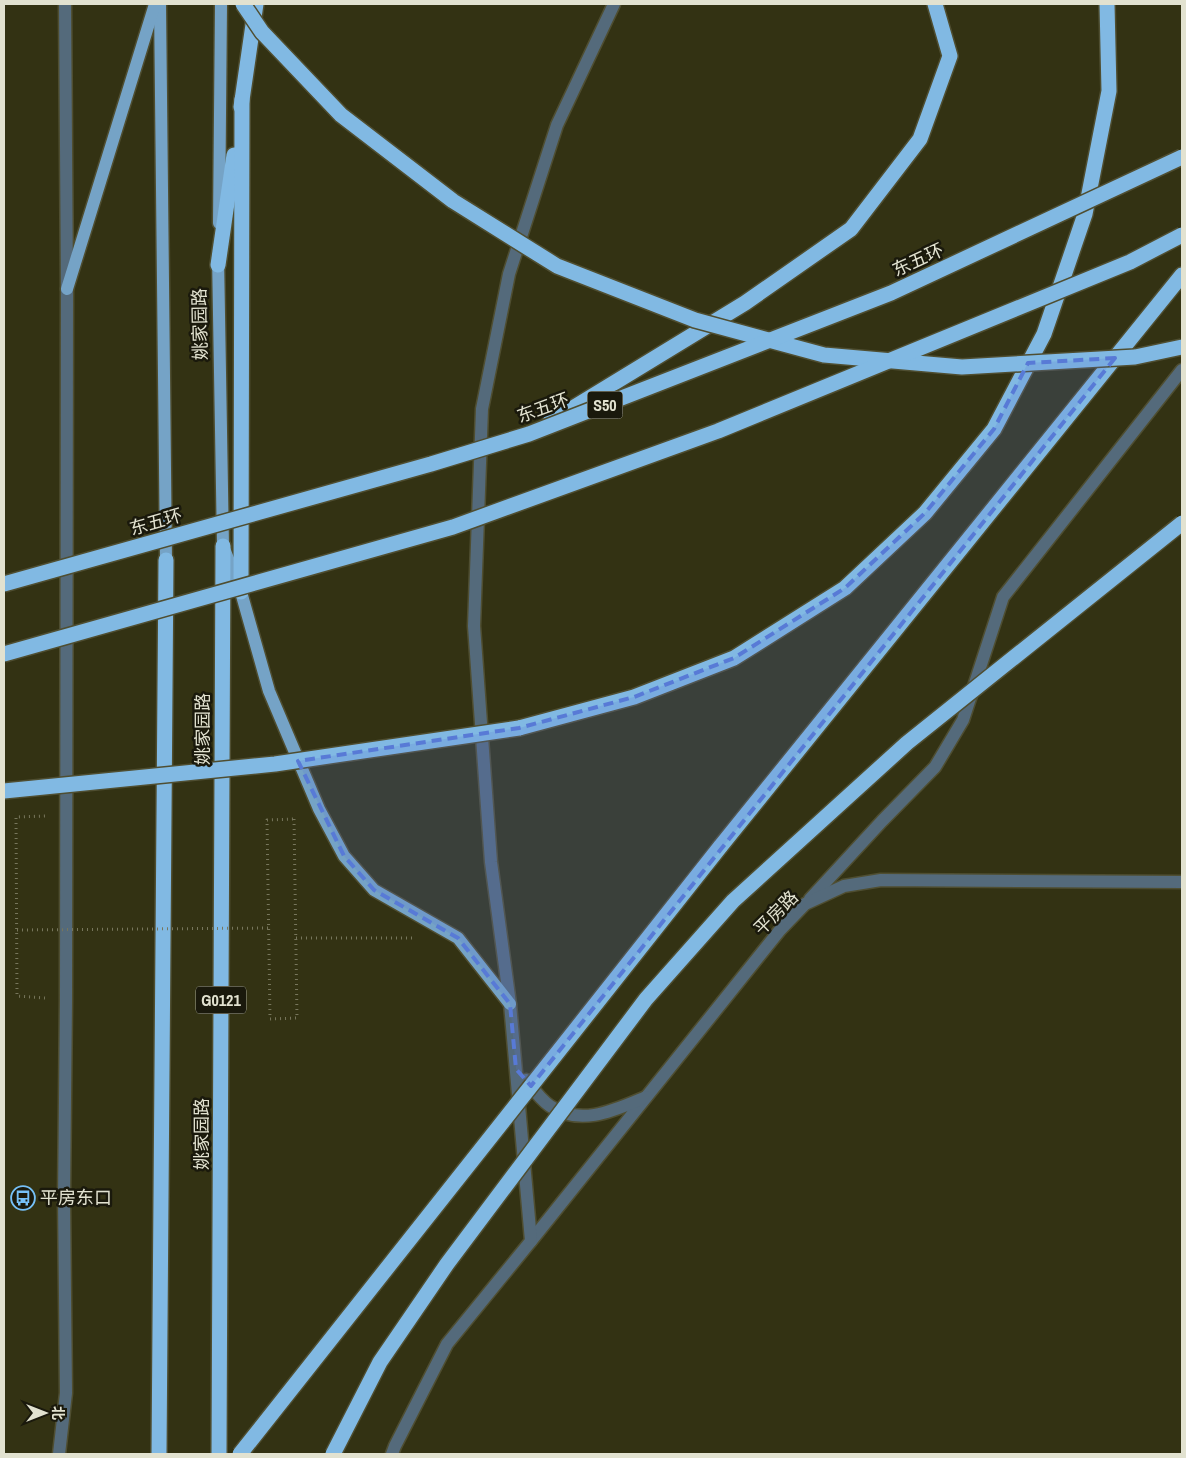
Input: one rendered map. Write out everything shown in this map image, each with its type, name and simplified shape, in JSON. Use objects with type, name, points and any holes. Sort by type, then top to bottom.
[{"type":"highway","points":[[243,4],[262,32],[341,115],[452,201],[557,266],[695,320],[824,355],[962,367],[1134,357],[1182,347]]},
{"type":"highway","points":[[218,265],[256,4]]},
{"type":"highway","points":[[529,434],[745,303],[851,230],[920,139],[950,56],[935,4]]},
{"type":"highway","points":[[4,791],[276,764],[519,728],[634,697],[734,658],[845,588],[925,513],[994,429],[1044,334],[1085,214],[1109,91],[1107,4]]},
{"type":"highway","points":[[240,592],[242,99]]},
{"type":"highway","name":"东五环","points":[[4,584],[431,464],[529,434],[891,293],[1182,157]]},
{"type":"highway","points":[[4,654],[452,527],[718,431],[1130,262],[1182,235]]},
{"type":"highway","points":[[240,1454],[720,847],[1182,275]]},
{"type":"highway","points":[[333,1454],[380,1362],[447,1264],[646,999],[733,902],[907,743],[1182,523]]},
{"type":"highway","name":"姚家园路","points":[[219,1454],[223,546]]},
{"type":"highway","name":"姚家园路","points":[[159,1454],[166,560]]},
{"type":"main road","points":[[67,289],[155,4]]},
{"type":"main road","name":"姚家园路","points":[[160,4],[166,560]]},
{"type":"main road","name":"姚家园路","points":[[221,4],[218,265],[223,546]]},
{"type":"main road","points":[[223,546],[240,592],[268,691],[319,809],[344,856],[374,890],[458,938],[510,1004]]},
{"type":"street","points":[[59,1454],[66,1393],[64,1190],[67,289],[65,4]]},
{"type":"street","points":[[531,1241],[510,1004],[491,862],[474,626],[482,409],[509,274],[557,125],[614,4]]},
{"type":"street","points":[[805,904],[935,767],[963,720],[1003,597],[1182,370]]},
{"type":"street","name":"平房路","points":[[392,1454],[447,1344],[780,930],[805,904],[844,886],[881,880],[1182,882]]},
{"type":"street","points":[[516,1069],[548,1106],[567,1115],[595,1116],[621,1108],[646,1097]]},
{"type":"path","points":[[66,815],[16,817],[17,996],[66,999]]},
{"type":"path","points":[[294,819],[296,938],[297,1018],[270,1019],[267,820],[294,819]]},
{"type":"path","points":[[17,930],[268,928]]},
{"type":"path","points":[[296,938],[420,938]]},
{"type":"highlighted area","points":[[1115,358],[531,1086],[516,1069],[510,1004],[458,938],[374,890],[344,856],[298,761],[519,728],[634,697],[734,658],[845,588],[925,513],[994,429],[1028,363]]},
{"type":"place","name":"平房东口","points":[[23,1198]]}]
